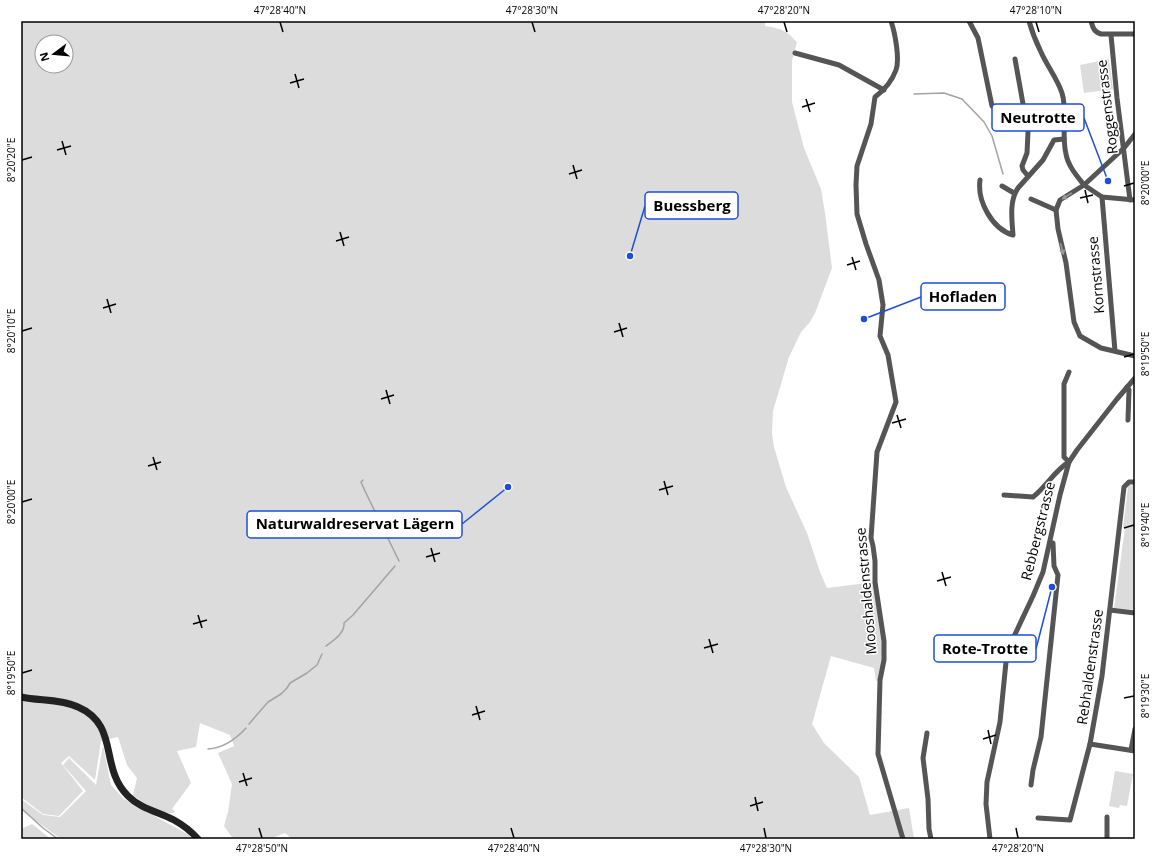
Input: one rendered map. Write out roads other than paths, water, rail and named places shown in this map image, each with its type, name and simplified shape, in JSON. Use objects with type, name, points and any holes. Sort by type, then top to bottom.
[{"type":"main road","points":[[21,697],[70,704],[79,707],[94,717],[100,724],[105,734],[111,766],[114,775],[123,790],[134,801],[143,807],[174,820],[188,829],[198,839]]},
{"type":"street","name":"Mooshaldenstrasse","points":[[891,21],[897,50],[896,70],[884,90],[875,98],[871,124],[858,160],[856,186],[857,214],[878,280],[882,298],[883,305],[880,336],[888,355],[896,402],[877,452],[871,538],[875,561],[874,582],[884,641],[884,660],[880,680],[878,754],[903,839]]},
{"type":"street","points":[[969,21],[978,38],[992,106]]},
{"type":"street","points":[[1029,21],[1041,53],[1058,82],[1063,94],[1064,138],[1068,161],[1084,185],[1102,197],[1133,200]]},
{"type":"street","points":[[1091,21],[1092,27],[1100,34],[1135,34]]},
{"type":"street","name":"Roggenstrasse","points":[[1111,35],[1117,98],[1133,200]]},
{"type":"street","points":[[795,53],[839,65],[884,90]]},
{"type":"street","points":[[1016,59],[1028,132],[1027,152],[1022,166],[1023,170],[1028,176]]},
{"type":"street","points":[[1135,134],[1124,148],[1084,185],[1060,200],[1056,210],[1058,229],[1066,263],[1074,322],[1080,336],[1101,348],[1135,356]]},
{"type":"street","points":[[980,180],[981,197],[985,208],[994,222],[1002,230],[1013,235],[1012,209],[1014,193],[1043,160],[1054,140],[1064,138]]},
{"type":"street","points":[[1002,186],[1014,193]]},
{"type":"street","name":"Kornstrasse","points":[[1102,197],[1115,351]]},
{"type":"street","points":[[1031,199],[1056,210]]},
{"type":"street","points":[[1069,372],[1064,384],[1064,457],[1069,462]]},
{"type":"street","name":"Rebbergstrasse","points":[[990,839],[986,804],[987,782],[1000,722],[1006,662],[1010,645],[1043,572],[1069,462],[1135,378]]},
{"type":"street","points":[[1127,387],[1129,390],[1128,420]]},
{"type":"street","name":"Rebbergstrasse","points":[[1004,495],[1033,497],[1042,490],[1063,465],[1069,462]]},
{"type":"street","name":"Rebhaldenstrasse","points":[[1038,818],[1070,820],[1090,744],[1102,676],[1124,487],[1126,483],[1135,482]]},
{"type":"street","points":[[1031,785],[1041,737],[1058,575],[1054,566],[1053,543],[1050,542]]},
{"type":"street","points":[[1110,610],[1135,613]]},
{"type":"street","points":[[1090,744],[1133,751],[1135,729]]},
{"type":"street","points":[[928,733],[923,758],[928,793],[929,828],[931,839]]},
{"type":"street","points":[[1107,817],[1107,839]]},
{"type":"waterway","points":[[914,94],[944,93],[962,99],[984,122],[992,136],[1003,174]]},
{"type":"waterway","points":[[363,480],[361,482],[399,561]]},
{"type":"waterway","points":[[326,646],[341,633],[344,623],[353,615],[395,566]]},
{"type":"waterway","points":[[249,724],[268,702],[281,694],[290,683],[317,665],[322,654]]},
{"type":"waterway","points":[[208,749],[219,747],[229,742],[246,728]]},
{"type":"waterway","points":[[21,808],[43,828],[58,839]]},
{"type":"place","name":"Neutrotte","points":[[1108,181]]},
{"type":"place","name":"Buessberg","points":[[630,256]]},
{"type":"place","name":"Hofladen","points":[[864,319]]},
{"type":"place","name":"Naturwaldreservat Lägern","points":[[508,487]]},
{"type":"place","name":"Rote-Trotte","points":[[1052,587]]}]
